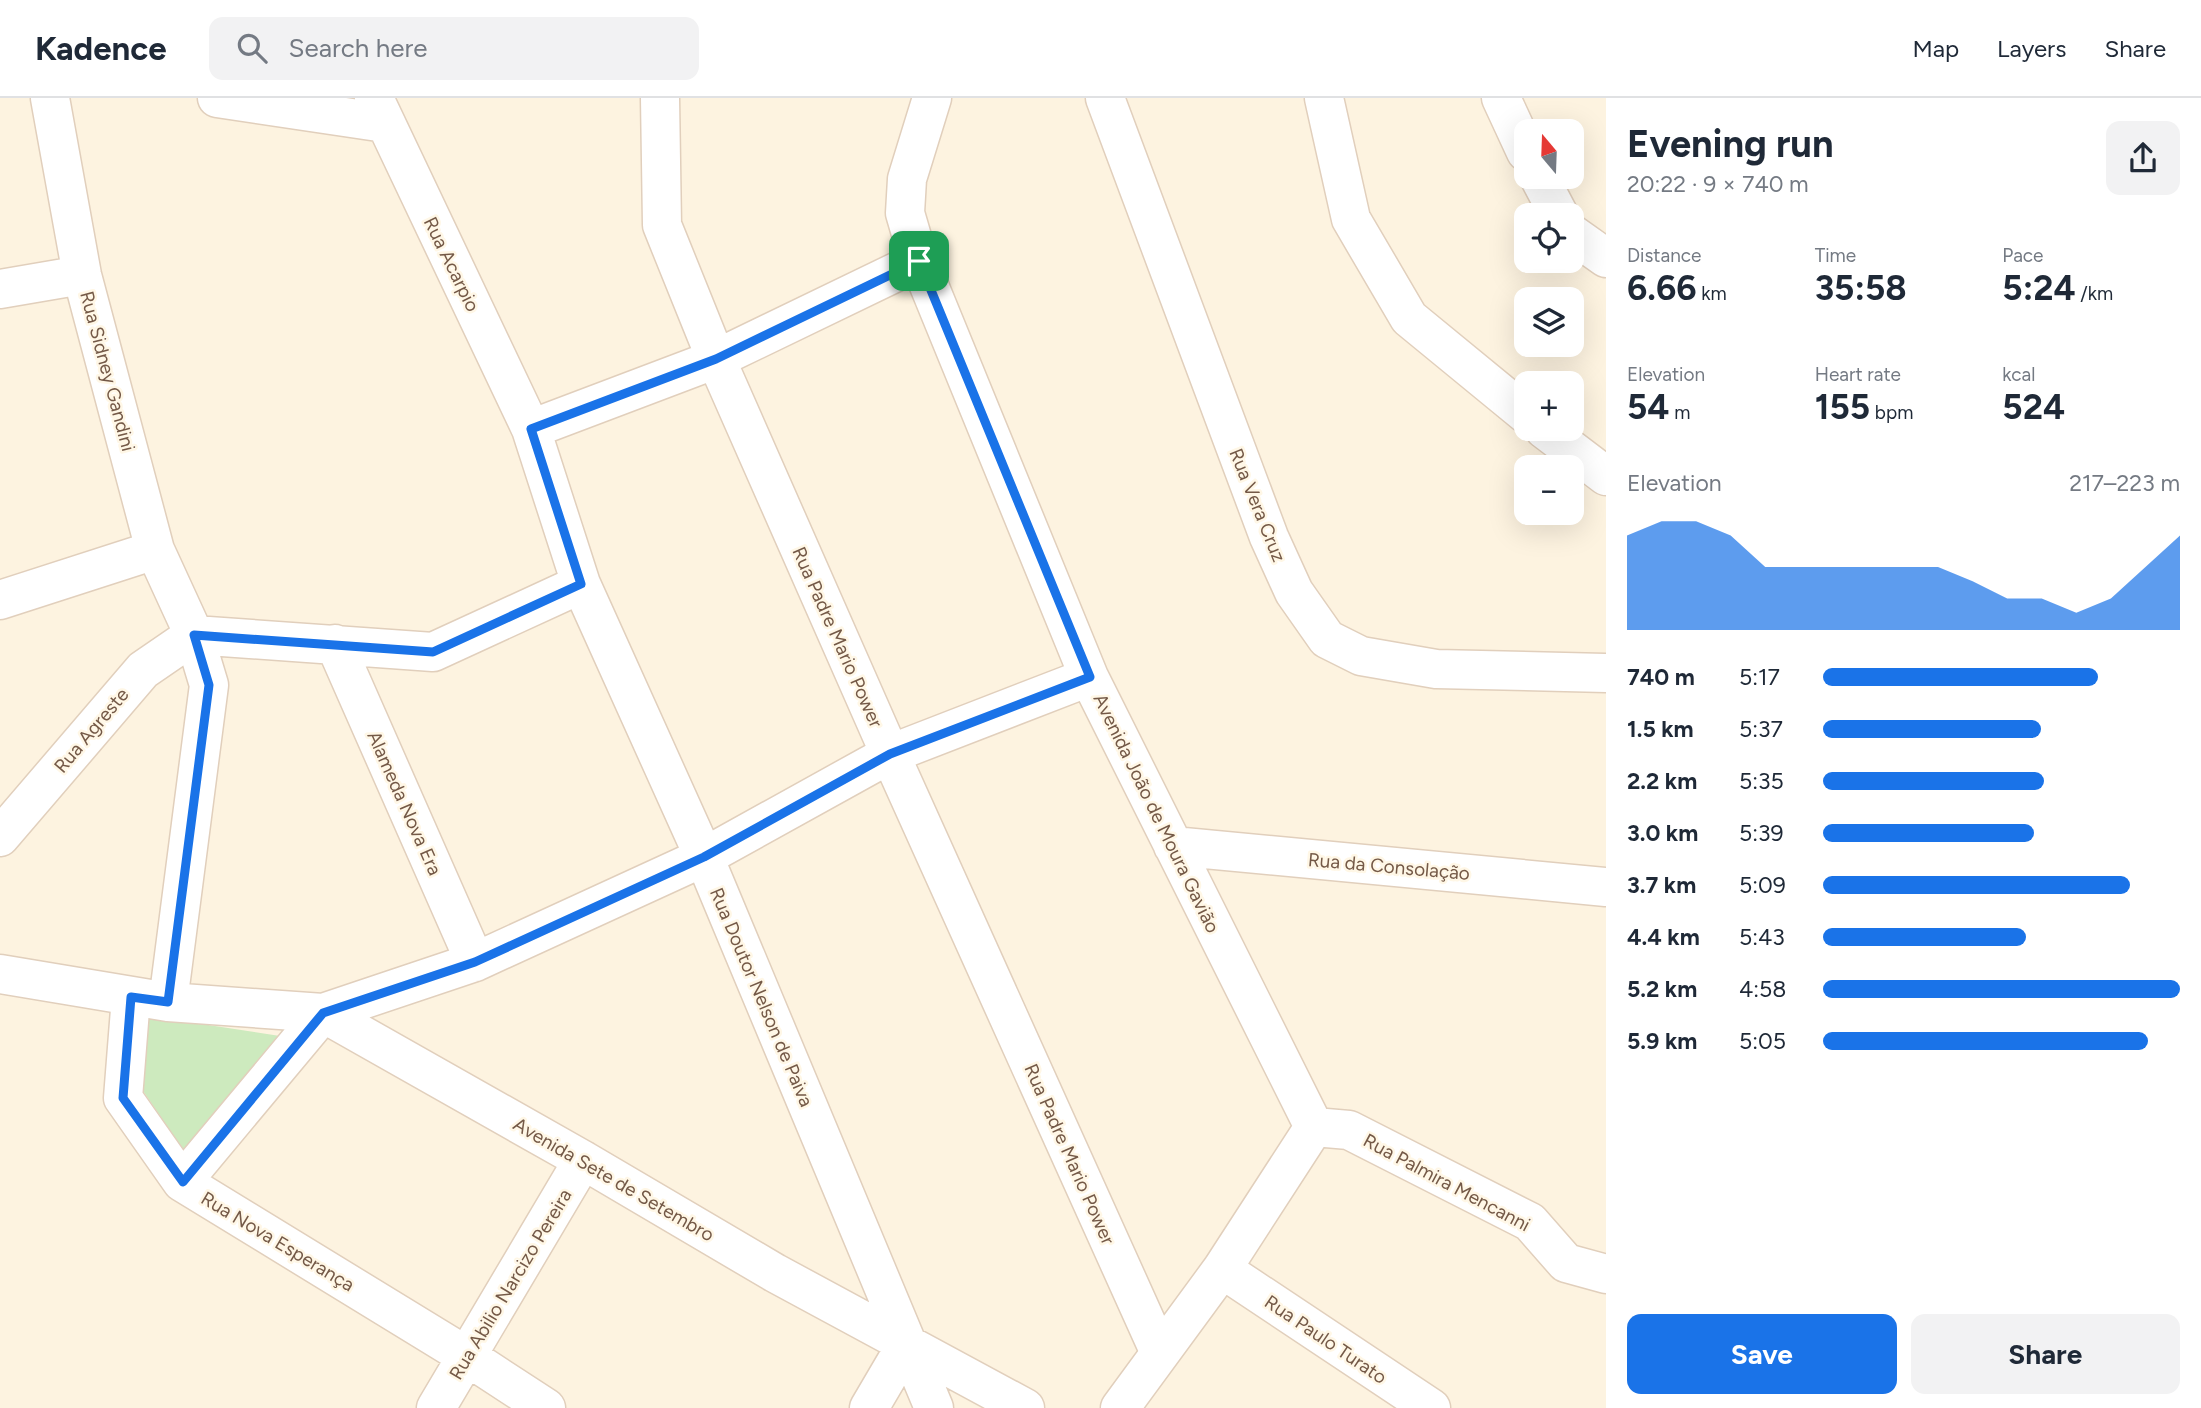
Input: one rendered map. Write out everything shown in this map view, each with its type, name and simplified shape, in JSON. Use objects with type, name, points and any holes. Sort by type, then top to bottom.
[{"type":"street","name":"Rua Sidney Gandini","points":[[50,98],[82,275],[155,551],[194,635],[209,685],[168,1002]]},
{"type":"street","points":[[217,98],[379,110]]},
{"type":"street","name":"Rua Padre Mario Power","points":[[660,98],[662,225],[716,359],[890,754],[1160,1353]]},
{"type":"street","name":"Avenida João de Moura Gavião","points":[[932,98],[906,179],[905,213],[919,261],[1090,677],[1314,1127]]},
{"type":"street","name":"Rua Vera Cruz","points":[[1105,98],[1269,537],[1294,592],[1327,639],[1361,656],[1436,669],[1606,673]]},
{"type":"street","points":[[1324,98],[1351,219],[1409,318],[1514,404]]},
{"type":"street","points":[[1501,98],[1514,126]]},
{"type":"street","name":"Rua Acarpio","points":[[379,110],[531,429]]},
{"type":"street","points":[[1584,242],[1606,258]]},
{"type":"street","points":[[531,429],[716,359],[919,261]]},
{"type":"street","points":[[0,289],[82,275]]},
{"type":"street","name":"Rua Doutor Nelson de Paiva","points":[[531,429],[581,584],[704,857],[934,1408]]},
{"type":"street","points":[[1560,441],[1606,476]]},
{"type":"street","points":[[0,600],[155,551]]},
{"type":"street","points":[[194,635],[433,652],[581,584]]},
{"type":"street","name":"Rua Agreste","points":[[0,837],[143,670],[194,635]]},
{"type":"street","name":"Alameda Nova Era","points":[[335,644],[475,962]]},
{"type":"street","points":[[0,975],[168,1002],[323,1013],[475,962],[704,857],[890,754],[1090,677]]},
{"type":"street","name":"Rua da Consolação","points":[[1173,846],[1606,887]]},
{"type":"street","name":"Rua Nova Esperança","points":[[131,997],[123,1098],[183,1182],[546,1408]]},
{"type":"street","points":[[183,1182],[323,1013]]},
{"type":"street","name":"Avenida Sete de Setembro","points":[[323,1013],[583,1160],[775,1273],[1025,1408]]},
{"type":"street","points":[[1120,1408],[1222,1269],[1314,1127]]},
{"type":"street","name":"Rua Palmira Mencanni","points":[[1314,1127],[1349,1130],[1530,1222],[1566,1263],[1606,1274]]},
{"type":"street","name":"Rua Abilio Narcizo Pereira","points":[[436,1408],[583,1160]]},
{"type":"street","name":"Rua Paulo Turato","points":[[1222,1269],[1431,1408]]},
{"type":"street","points":[[869,1408],[906,1345]]},
{"type":"green space","points":[[149,1016],[280,1036],[186,1154],[141,1088]]},
{"type":"route","points":[[919,261],[1090,677],[890,754],[704,857],[475,962],[323,1013],[183,1182],[123,1098],[131,997],[168,1002],[209,685],[194,635],[433,652],[581,584],[531,429],[716,359],[919,261]]}]
